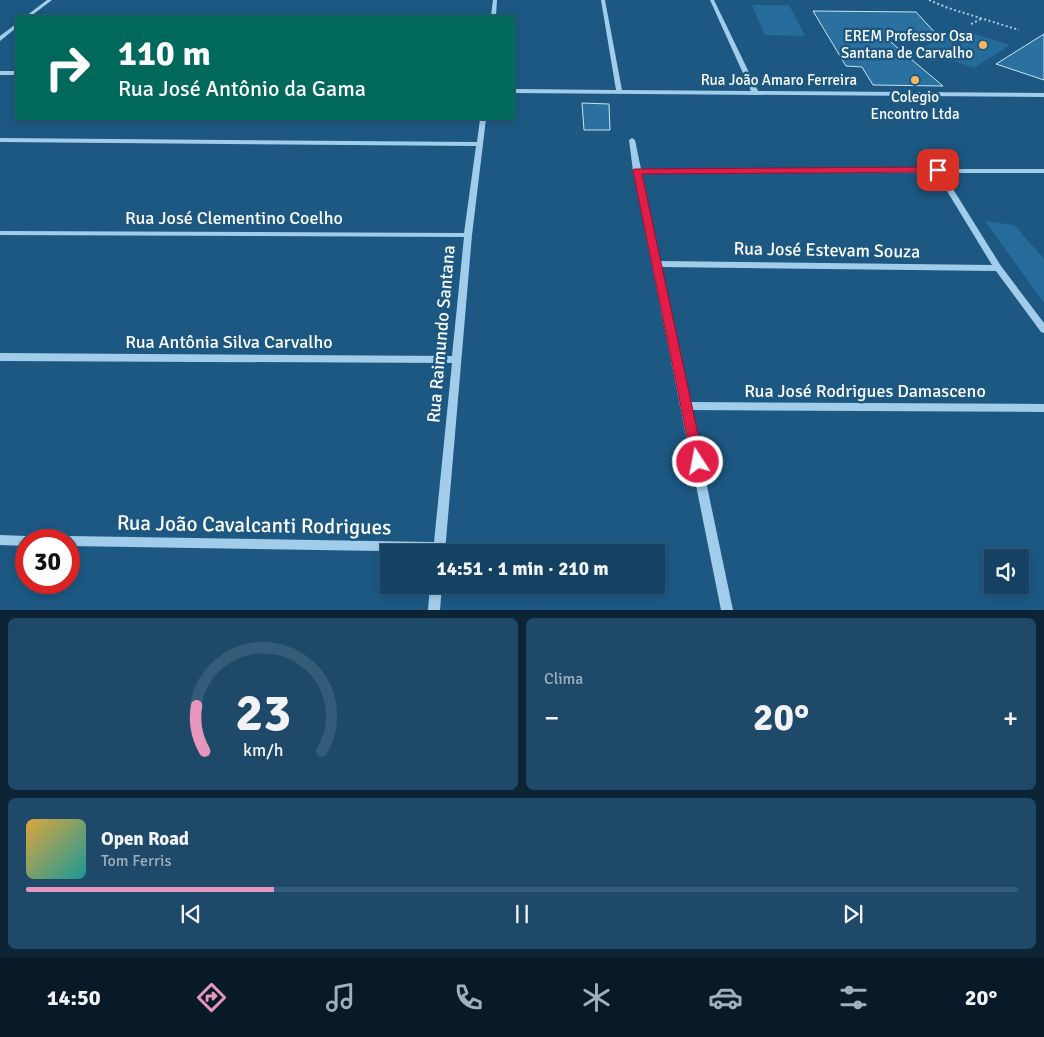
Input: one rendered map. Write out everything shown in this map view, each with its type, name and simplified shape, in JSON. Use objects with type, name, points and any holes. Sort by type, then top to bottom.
[{"type":"street","points":[[29,15],[50,0]]},
{"type":"street","points":[[494,15],[495,0]]},
{"type":"street","points":[[603,0],[619,91]]},
{"type":"street","points":[[712,0],[755,92]]},
{"type":"street","points":[[0,39],[15,27]]},
{"type":"street","points":[[0,73],[15,73]]},
{"type":"street","name":"Rua João Amaro Ferreira","points":[[515,91],[1044,95]]},
{"type":"street","name":"Rua Raimundo Santana","points":[[440,544],[468,235],[483,120]]},
{"type":"street","points":[[0,140],[480,144]]},
{"type":"street","points":[[632,140],[727,610]]},
{"type":"street","points":[[938,170],[998,268],[1044,330]]},
{"type":"street","points":[[637,171],[1044,171]]},
{"type":"street","name":"Rua José Clementino Coelho","points":[[0,233],[468,235]]},
{"type":"street","name":"Rua José Estevam Souza","points":[[656,264],[998,268]]},
{"type":"street","name":"Rua Antônia Silva Carvalho","points":[[0,357],[457,360]]},
{"type":"street","name":"Rua José Rodrigues Damasceno","points":[[686,406],[1044,408]]},
{"type":"street","points":[[0,540],[15,541]]},
{"type":"street","name":"Rua João Cavalcanti Rodrigues","points":[[80,542],[380,549]]},
{"type":"street","points":[[434,610],[435,594]]},
{"type":"path","points":[[929,0],[948,8],[1019,30]]},
{"type":"path","points":[[971,24],[981,19]]},
{"type":"shaded area","points":[[752,5],[789,5],[805,36],[765,35]]},
{"type":"shaded area","points":[[958,29],[1010,45],[974,68],[921,49]]},
{"type":"shaded area","points":[[985,221],[1014,225],[1044,259],[1044,303]]},
{"type":"building","points":[[813,11],[916,12],[939,37],[886,38],[943,86],[873,85],[862,67],[846,66]]},
{"type":"building","points":[[1044,34],[1044,80],[996,64]]},
{"type":"building","points":[[582,103],[609,104],[610,130],[584,130]]},
{"type":"place","name":"EREM Professor Osa Santana de Carvalho","points":[[983,45]]},
{"type":"place","name":"Colegio Encontro Ltda","points":[[915,80]]},
{"type":"route","points":[[698,462],[637,171],[938,170]]}]
